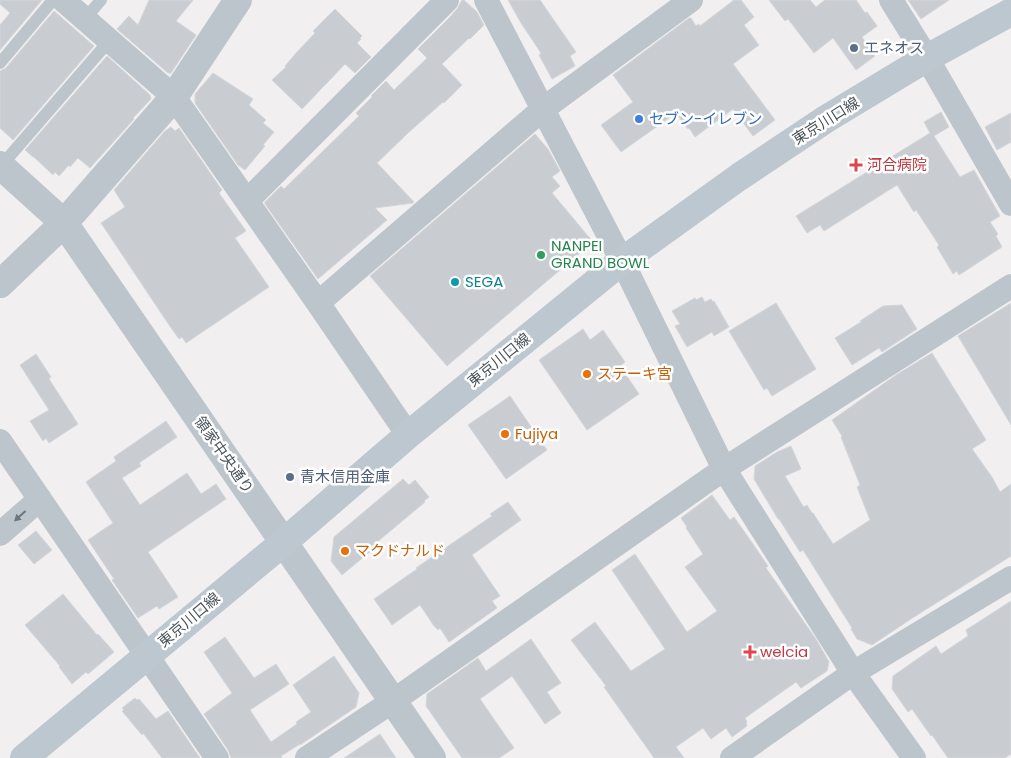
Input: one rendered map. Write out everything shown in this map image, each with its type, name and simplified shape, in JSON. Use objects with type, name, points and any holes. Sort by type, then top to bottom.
[{"type":"main road","name":"東京川口線","points":[[24,758],[284,542],[408,435],[622,261],[738,177],[826,119],[927,58],[1011,12]]},
{"type":"street","points":[[63,0],[174,97],[408,435]]},
{"type":"street","points":[[0,284],[64,222],[174,97],[238,0]]},
{"type":"street","points":[[247,201],[448,0]]},
{"type":"street","points":[[486,0],[622,261],[724,469],[853,673],[914,758]]},
{"type":"street","points":[[318,303],[543,109],[691,0]]},
{"type":"street","points":[[891,0],[927,58],[1011,204]]},
{"type":"street","name":"領家中央通り","points":[[0,166],[64,222],[432,758]]},
{"type":"street","points":[[307,758],[724,469],[1011,286]]},
{"type":"street","points":[[0,441],[217,758]]},
{"type":"street","points":[[0,534],[40,499]]},
{"type":"street","points":[[732,758],[853,673],[1011,578]]},
{"type":"lane","points":[[0,63],[53,0]]},
{"type":"lane","points":[[85,19],[101,0]]},
{"type":"lane","points":[[0,166],[109,41]]},
{"type":"building","points":[[0,0],[42,0],[0,50],[0,25],[10,13],[0,4]]},
{"type":"building","points":[[149,0],[193,0],[176,21],[196,35],[171,73],[168,73],[117,29],[129,16],[138,25]]},
{"type":"building","points":[[462,0],[477,12],[484,25],[442,64],[462,85],[377,163],[414,202],[375,208],[387,220],[318,279],[265,202],[281,186],[284,189],[359,116],[356,113],[386,81],[394,90],[427,58],[418,49],[449,18]]},
{"type":"building","points":[[508,0],[540,0],[576,52],[570,56],[575,66],[552,79],[539,55],[541,53]]},
{"type":"building","points":[[734,0],[741,0],[754,17],[744,25],[759,45],[733,64],[775,120],[753,136],[733,109],[695,137],[676,113],[621,152],[601,125],[633,102],[613,75],[689,18],[691,18],[696,26],[699,24],[700,26]]},
{"type":"building","points":[[769,0],[810,0],[816,7],[825,0],[856,0],[877,26],[862,37],[875,56],[856,70],[833,38],[814,53],[788,19],[785,21]]},
{"type":"building","points":[[908,0],[949,0],[921,19]]},
{"type":"building","points":[[335,9],[362,36],[357,43],[371,57],[355,73],[345,64],[302,109],[272,80],[286,67],[315,33],[313,31]]},
{"type":"building","points":[[54,11],[94,46],[13,140],[0,128],[0,71],[6,68]]},
{"type":"building","points":[[107,56],[150,95],[151,99],[90,168],[78,158],[59,176],[55,172],[53,175],[25,150]]},
{"type":"building","points":[[213,73],[253,99],[249,105],[266,120],[263,123],[274,132],[245,170],[238,165],[195,103],[195,94]]},
{"type":"building","points":[[941,112],[949,127],[934,136],[960,177],[974,170],[1000,216],[990,222],[998,234],[996,236],[1002,247],[959,275],[957,271],[953,274],[937,247],[939,245],[916,210],[914,212],[897,185],[824,231],[820,225],[807,233],[796,216],[930,133],[924,122]]},
{"type":"building","points":[[1011,113],[1011,142],[997,150],[985,127]]},
{"type":"building","points":[[171,127],[175,131],[179,128],[222,190],[219,193],[246,231],[235,238],[269,287],[186,343],[182,337],[179,339],[101,223],[125,207],[114,190],[165,131]]},
{"type":"building","name":"SEGA","points":[[535,134],[548,149],[560,171],[552,177],[560,186],[552,193],[593,242],[447,366],[370,276]]},
{"type":"building","points":[[702,297],[705,302],[711,299],[714,301],[729,327],[714,336],[712,332],[687,347],[675,326],[680,324],[672,311],[695,298],[696,300]]},
{"type":"building","points":[[776,303],[816,369],[772,396],[767,388],[764,390],[729,331]]},
{"type":"building","points":[[1011,303],[1011,425],[958,336]]},
{"type":"building","points":[[902,305],[917,329],[882,352],[879,348],[852,365],[835,338],[883,306]]},
{"type":"building","points":[[583,329],[590,340],[603,330],[625,362],[620,366],[639,394],[587,430],[539,360]]},
{"type":"building","points":[[932,353],[986,440],[972,449],[1000,492],[1011,484],[1011,556],[872,645],[857,639],[803,550],[800,552],[778,519],[754,479],[755,466],[777,452],[791,446],[801,469],[785,476],[803,506],[807,505],[833,544],[870,520],[857,487],[860,485],[842,436],[832,420],[896,375]]},
{"type":"building","points":[[36,354],[51,377],[49,379],[78,424],[49,443],[46,438],[43,441],[30,421],[49,410],[20,365]]},
{"type":"building","points":[[510,396],[547,450],[506,479],[468,425]]},
{"type":"building","points":[[166,421],[177,437],[139,463],[141,466],[122,478],[140,505],[187,473],[201,494],[216,484],[226,499],[148,552],[178,597],[159,609],[157,606],[138,618],[88,540],[113,523],[86,482],[116,461],[114,457]]},
{"type":"building","points":[[403,479],[409,485],[415,480],[429,497],[376,543],[378,545],[342,575],[331,561],[334,537]]},
{"type":"building","points":[[712,495],[730,520],[734,517],[753,544],[768,566],[766,568],[816,639],[829,662],[827,671],[801,688],[796,682],[745,718],[747,726],[732,737],[726,728],[711,739],[703,728],[676,747],[684,758],[654,758],[604,687],[606,686],[571,640],[595,622],[631,671],[665,649],[612,570],[635,554],[687,632],[717,611],[685,567],[703,554],[681,518]]},
{"type":"building","points":[[508,502],[521,520],[472,555],[500,596],[492,601],[497,608],[449,642],[440,628],[438,630],[434,626],[420,605],[392,625],[374,599],[492,516],[490,514]]},
{"type":"building","points":[[36,531],[52,550],[34,564],[18,545]]},
{"type":"building","points":[[63,594],[97,635],[114,652],[88,674],[86,672],[72,684],[60,666],[25,625]]},
{"type":"building","points":[[1011,601],[1011,754],[1005,758],[948,758],[912,709],[908,712],[892,689],[893,676],[936,646],[941,654],[968,636],[966,630]]},
{"type":"building","points":[[225,637],[254,678],[276,664],[289,684],[250,710],[271,742],[311,712],[293,685],[334,656],[359,693],[356,707],[281,756],[282,758],[231,758],[228,750],[204,714],[232,693],[204,652]]},
{"type":"building","points":[[531,639],[561,683],[547,692],[561,713],[545,724],[512,676],[480,699],[514,748],[499,758],[462,758],[426,706],[427,694],[478,658],[486,671]]},
{"type":"building","points":[[135,698],[139,699],[156,719],[168,711],[200,758],[162,758],[143,733],[142,735],[122,711],[124,710],[122,708]]},
{"type":"building","points":[[380,734],[396,758],[344,758]]},
{"type":"place","name":"エネオス","points":[[854,48]]},
{"type":"place","name":"セブン-イレブン","points":[[639,119]]},
{"type":"place","name":"河合病院","points":[[856,165]]},
{"type":"place","name":"NANPEI GRAND BOWL","points":[[541,255]]},
{"type":"place","name":"SEGA","points":[[455,282]]},
{"type":"place","name":"ステーキ宮","points":[[587,374]]},
{"type":"place","name":"Fujiya","points":[[505,434]]},
{"type":"place","name":"青木信用金庫","points":[[290,477]]},
{"type":"place","name":"マクドナルド","points":[[345,551]]},
{"type":"place","name":"welcia","points":[[750,652]]}]
